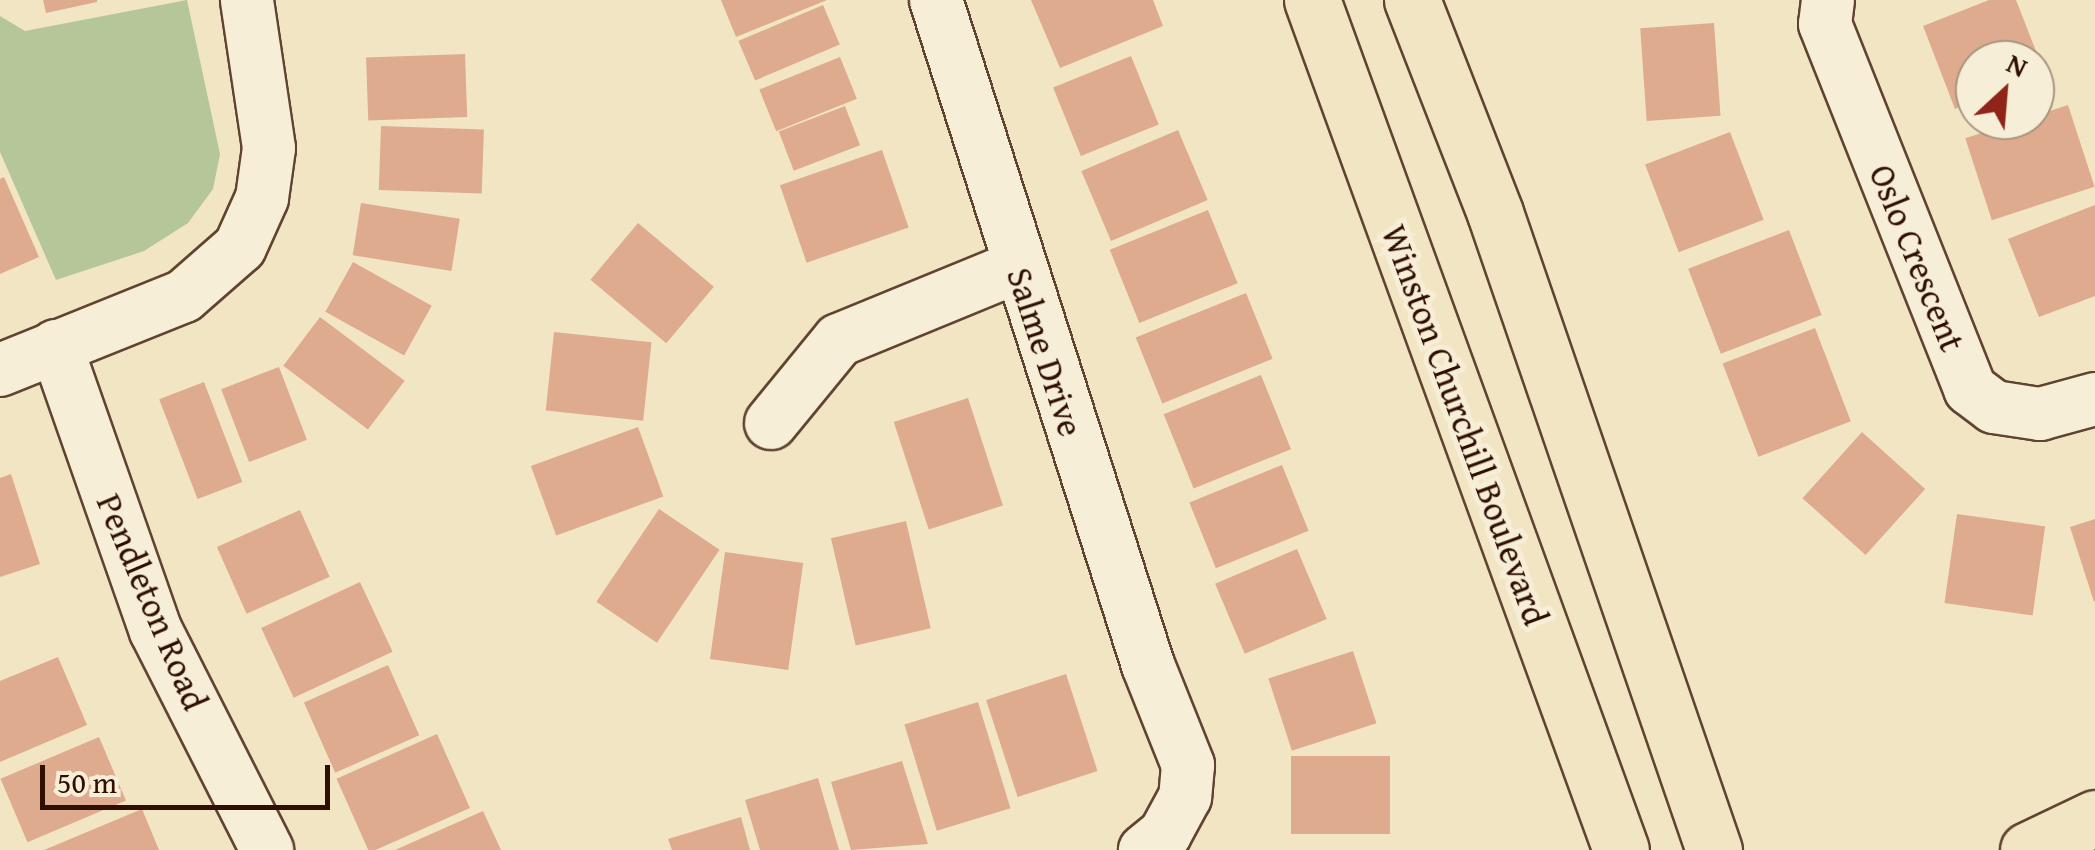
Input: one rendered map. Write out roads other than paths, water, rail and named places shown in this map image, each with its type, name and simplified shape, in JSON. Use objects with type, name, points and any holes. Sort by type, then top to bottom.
[{"type":"main road","name":"Winston Churchill Boulevard","points":[[1312,0],[1621,850]]},
{"type":"main road","points":[[1412,0],[1495,213],[1721,843]]},
{"type":"main road","points":[[2028,850],[2095,818]]},
{"type":"street","points":[[0,370],[184,296],[240,246],[262,198],[269,148],[246,0]]},
{"type":"street","name":"Salme Drive","points":[[936,0],[1017,267],[1188,765],[1185,797],[1165,834],[1145,850]]},
{"type":"street","name":"Oslo Crescent","points":[[1828,0],[1824,24],[1970,390],[1994,407],[2040,414],[2095,398]]},
{"type":"street","points":[[771,423],[839,340],[1017,267]]},
{"type":"street","name":"Pendleton Road","points":[[56,346],[156,631],[267,850]]}]
